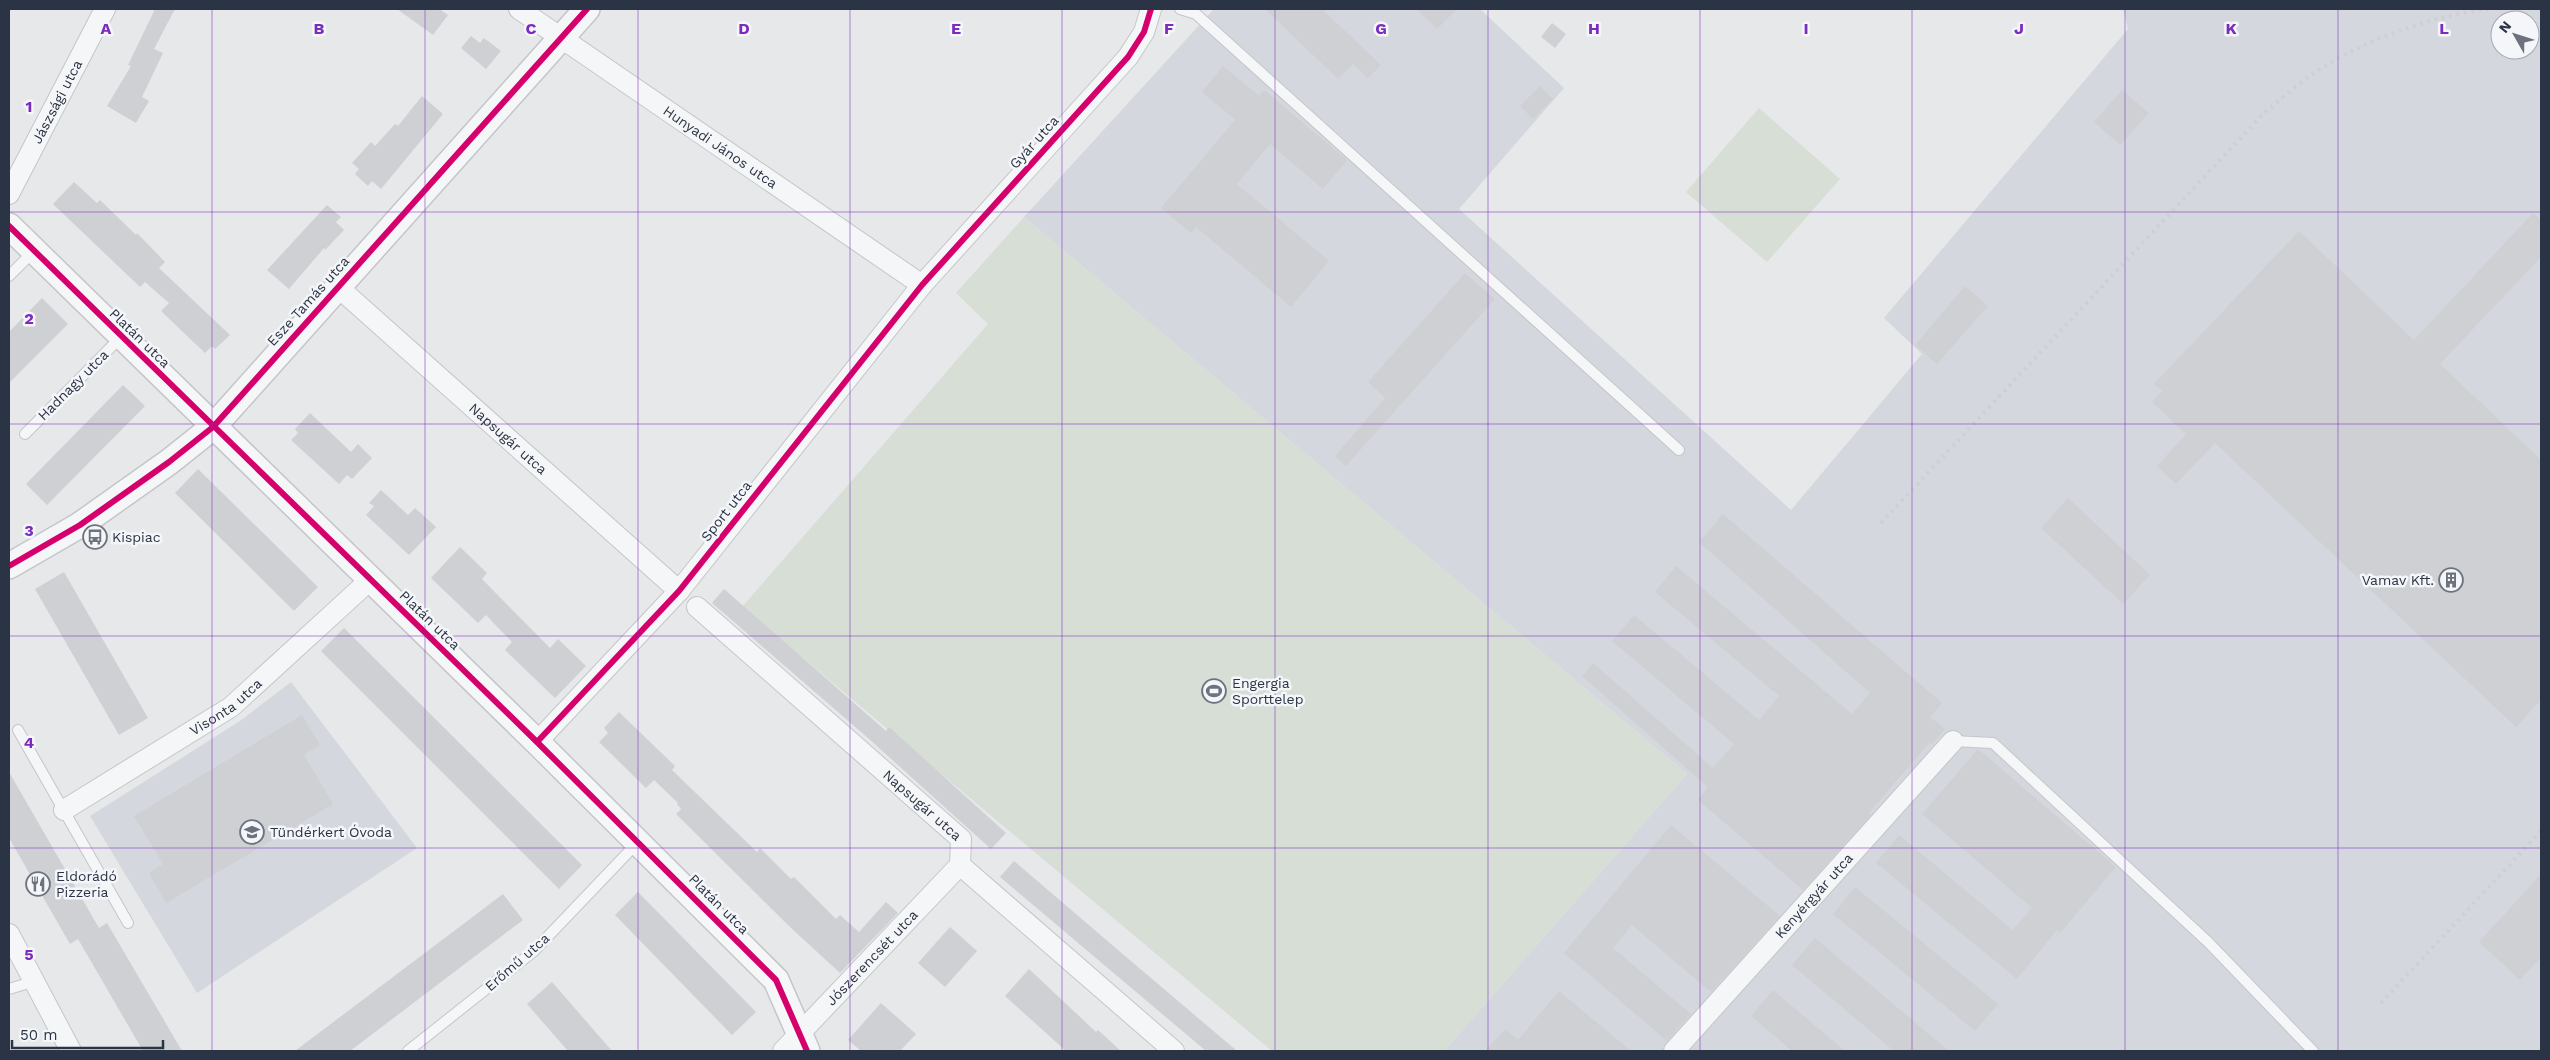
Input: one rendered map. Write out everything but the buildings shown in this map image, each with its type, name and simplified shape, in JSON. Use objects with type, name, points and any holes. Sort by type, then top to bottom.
[{"type":"street","name":"Jászsági utca","points":[[9,194],[105,9]]},
{"type":"street","name":"Hunyadi János utca","points":[[519,9],[922,285]]},
{"type":"street","name":"Esze Tamás utca","points":[[9,566],[80,524],[169,462],[212,427],[587,9]]},
{"type":"street","name":"Gyár utca","points":[[922,285],[1128,57],[1144,32],[1151,9]]},
{"type":"street","name":"Platán utca","points":[[9,226],[212,427],[538,742],[776,980],[796,1046]]},
{"type":"street","name":"Sport utca","points":[[538,742],[679,591],[922,285]]},
{"type":"street","name":"Napsugár utca","points":[[338,287],[679,591]]},
{"type":"street","name":"Visonta utca","points":[[64,810],[231,707],[371,579]]},
{"type":"street","name":"Napsugár utca","points":[[698,606],[962,839],[960,865]]},
{"type":"street","name":"Kenyérgyár utca","points":[[1674,1051],[1953,741]]},
{"type":"street","name":"Jószerencsét utca","points":[[796,1046],[960,865]]},
{"type":"street","points":[[960,865],[1174,1051]]},
{"type":"street","points":[[9,934],[71,1051]]},
{"type":"lane","points":[[1180,9],[1196,14],[1679,450]]},
{"type":"lane","points":[[9,276],[34,252]]},
{"type":"lane","name":"Hadnagy utca","points":[[25,434],[120,337]]},
{"type":"lane","points":[[18,730],[128,923]]},
{"type":"lane","points":[[1953,741],[1993,743],[2208,942],[2313,1051]]},
{"type":"lane","name":"Erőmű utca","points":[[408,1051],[534,951],[638,841]]},
{"type":"lane","points":[[9,989],[35,981]]},
{"type":"shaded area","points":[[1214,9],[1480,9],[1564,88],[1459,209],[1791,510],[1922,354],[1884,318],[2128,29],[2123,9],[2541,9],[2541,1051],[1444,1051],[1687,774],[1024,217]]},
{"type":"shaded area","points":[[1759,108],[1840,179],[1767,262],[1686,192]]},
{"type":"shaded area","name":"Engergia Sporttelep","points":[[1024,217],[1687,774],[1444,1051],[1272,1051],[742,607],[988,324],[956,293]]},
{"type":"shaded area","name":"Tündérkert Óvoda","points":[[291,682],[417,848],[197,993],[90,816],[240,721]]},
{"type":"railway","points":[[1881,523],[2264,113],[2311,75],[2352,51],[2419,24],[2488,9]]},
{"type":"railway","points":[[2381,1003],[2541,831]]},
{"type":"cycle path","points":[[9,566],[80,525],[169,462],[213,427],[587,9]]},
{"type":"cycle path","points":[[537,742],[679,591],[922,285],[1128,57],[1144,32],[1151,9]]},
{"type":"cycle path","points":[[9,226],[537,742],[776,980],[807,1051]]},
{"type":"place","name":"Kispiac","points":[[95,537]]},
{"type":"place","name":"Vamav Kft.","points":[[2451,580]]},
{"type":"place","name":"Engergia Sporttelep","points":[[1214,691]]},
{"type":"place","name":"Tündérkert Óvoda","points":[[252,832]]},
{"type":"place","name":"Eldorádó Pizzeria","points":[[38,884]]}]
